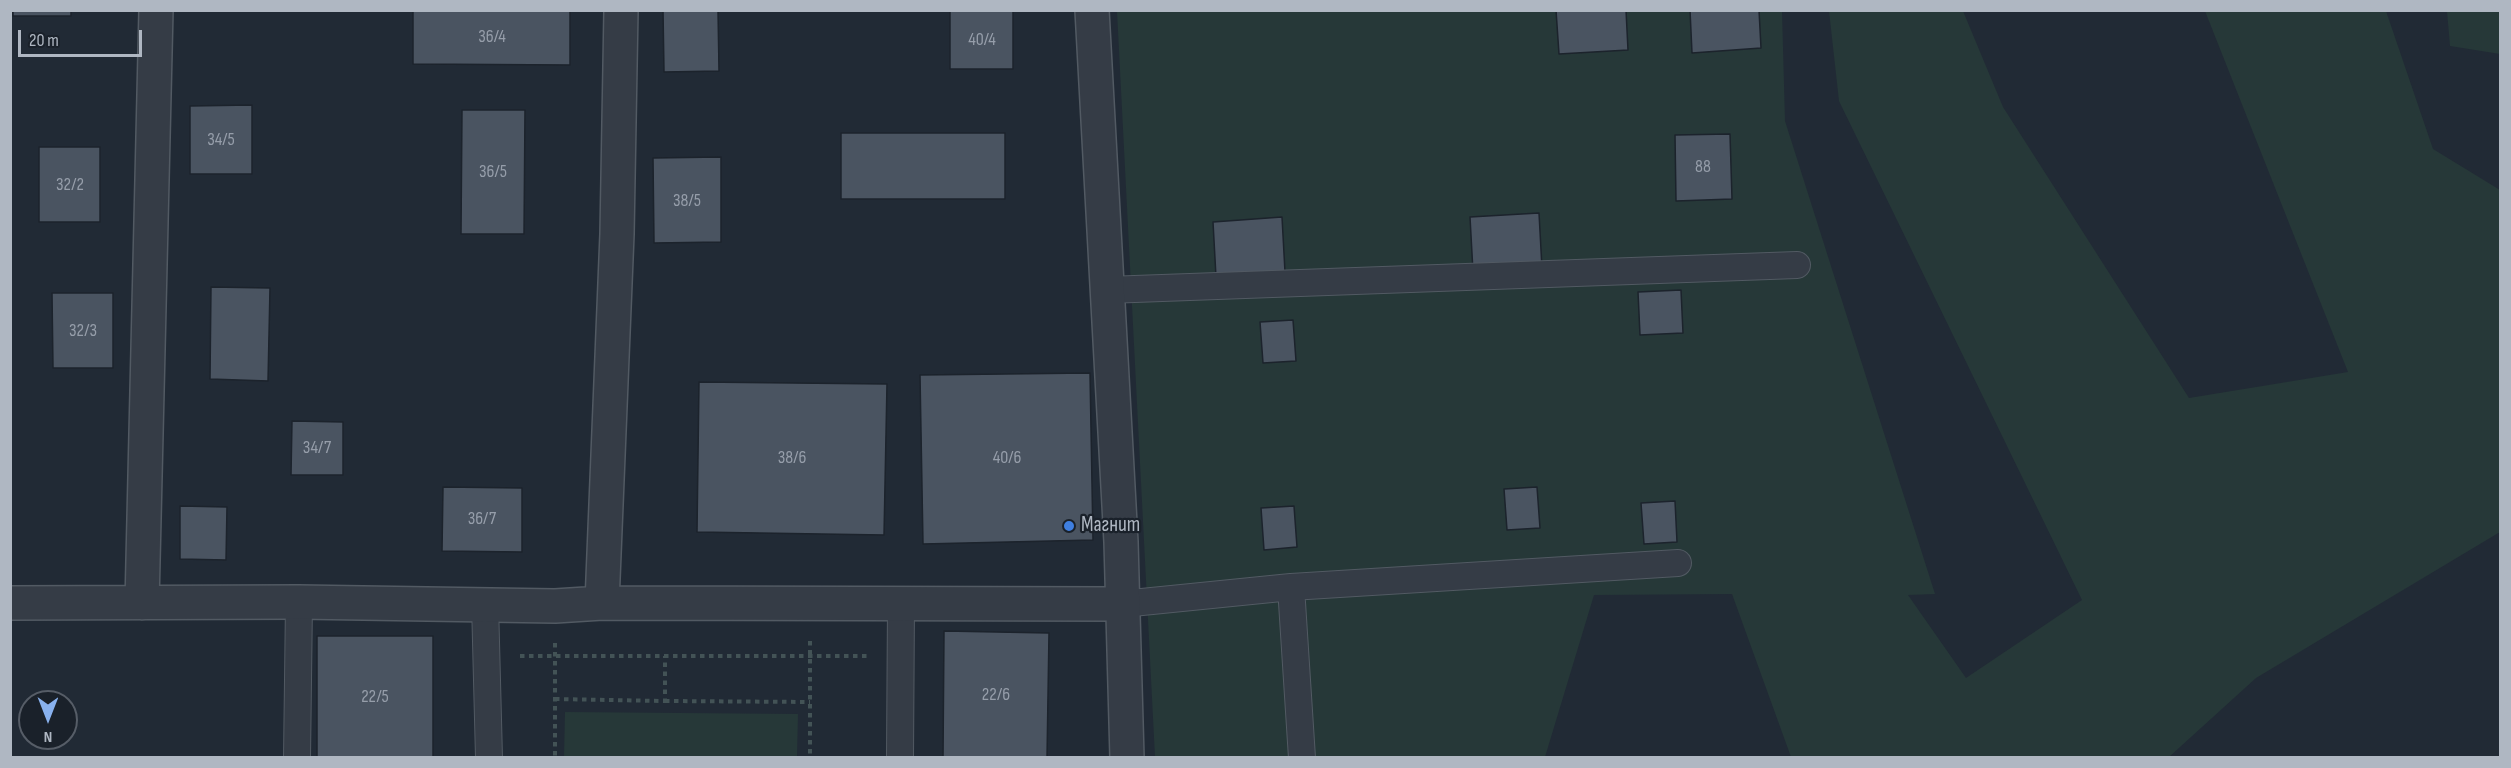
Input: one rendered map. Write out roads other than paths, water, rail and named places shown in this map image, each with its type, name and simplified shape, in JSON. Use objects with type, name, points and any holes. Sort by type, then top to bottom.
[{"type":"street","points":[[142,603],[156,10]]},
{"type":"street","points":[[602,603],[617,234],[621,10]]},
{"type":"street","points":[[1092,10],[1122,542],[1127,758]]},
{"type":"street","points":[[10,603],[485,603],[555,606],[602,603],[1122,604]]},
{"type":"lane","points":[[1107,290],[1797,265]]},
{"type":"lane","points":[[1122,604],[1291,587],[1678,563]]},
{"type":"lane","points":[[1291,587],[1302,758]]},
{"type":"lane","points":[[297,758],[298,602]]},
{"type":"lane","points":[[485,603],[489,758]]},
{"type":"lane","points":[[900,758],[901,603]]},
{"type":"place","name":"Магнит","points":[[1069,526]]}]
